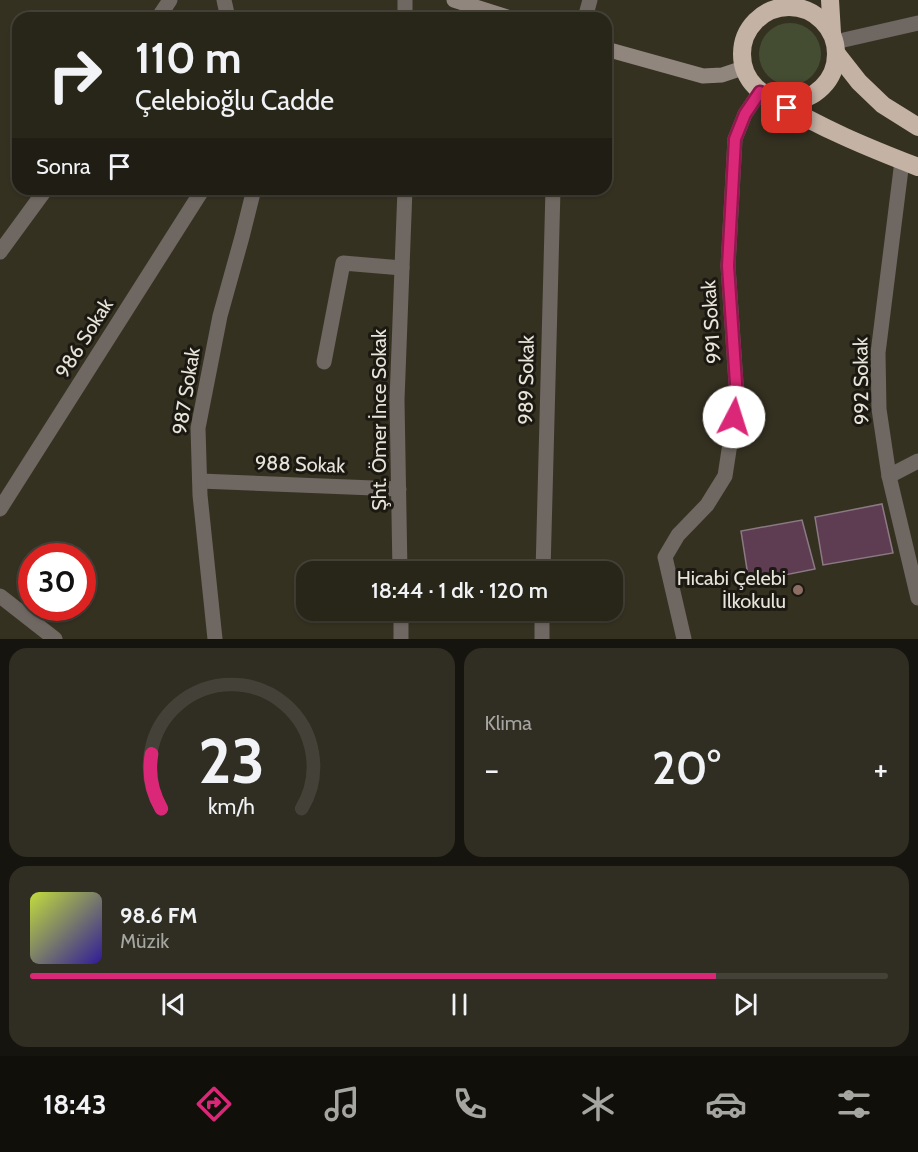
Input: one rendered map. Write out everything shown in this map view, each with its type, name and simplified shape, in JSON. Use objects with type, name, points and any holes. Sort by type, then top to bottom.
[{"type":"highway","points":[[749,29],[756,0]]},
{"type":"highway","points":[[767,96],[790,102],[804,99],[817,92],[828,82],[834,69],[830,0]]},
{"type":"highway","points":[[910,164],[827,130],[767,96],[749,80],[743,68],[741,55],[743,41],[749,29],[757,18],[770,10],[786,6],[801,8],[815,14],[826,24],[834,43],[859,82],[883,105],[918,127]]},
{"type":"main road","points":[[454,0],[491,12]]},
{"type":"main road","points":[[612,51],[703,76],[722,75],[743,68]]},
{"type":"street","points":[[834,43],[918,23]]},
{"type":"street","name":"991 Sokak","points":[[684,639],[665,557],[678,535],[707,505],[725,476],[737,398],[728,266],[735,139],[745,114],[767,96]]},
{"type":"street","name":"992 Sokak","points":[[910,164],[878,353],[879,409],[889,476],[918,598]]},
{"type":"street","points":[[0,252],[42,195]]},
{"type":"street","name":"986 Sokak","points":[[0,509],[199,195]]},
{"type":"street","name":"987 Sokak","points":[[215,639],[200,481],[198,428],[220,316],[252,195]]},
{"type":"street","name":"Şht. Ömer İnce Sokak","points":[[400,561],[397,400],[405,195]]},
{"type":"street","name":"989 Sokak","points":[[543,561],[552,195]]},
{"type":"street","points":[[324,362],[342,263],[402,268]]},
{"type":"street","points":[[889,476],[918,461]]},
{"type":"street","name":"988 Sokak","points":[[200,481],[399,489]]},
{"type":"street","points":[[0,596],[55,639]]},
{"type":"street","points":[[401,621],[401,639]]},
{"type":"street","points":[[542,621],[542,639]]},
{"type":"green space","points":[[790,23],[802,25],[812,32],[819,42],[821,54],[819,66],[812,76],[802,83],[790,85],[778,83],[768,76],[761,66],[759,54],[761,42],[768,32],[778,25]]},
{"type":"building","points":[[882,504],[893,553],[823,565],[815,517]]},
{"type":"building","points":[[802,520],[815,569],[749,582],[741,531]]},
{"type":"place","name":"Hicabi Çelebi İlkokulu","points":[[798,590]]},
{"type":"route","points":[[734,417],[737,398],[728,266],[735,139],[745,114],[760,92],[787,108]]}]
